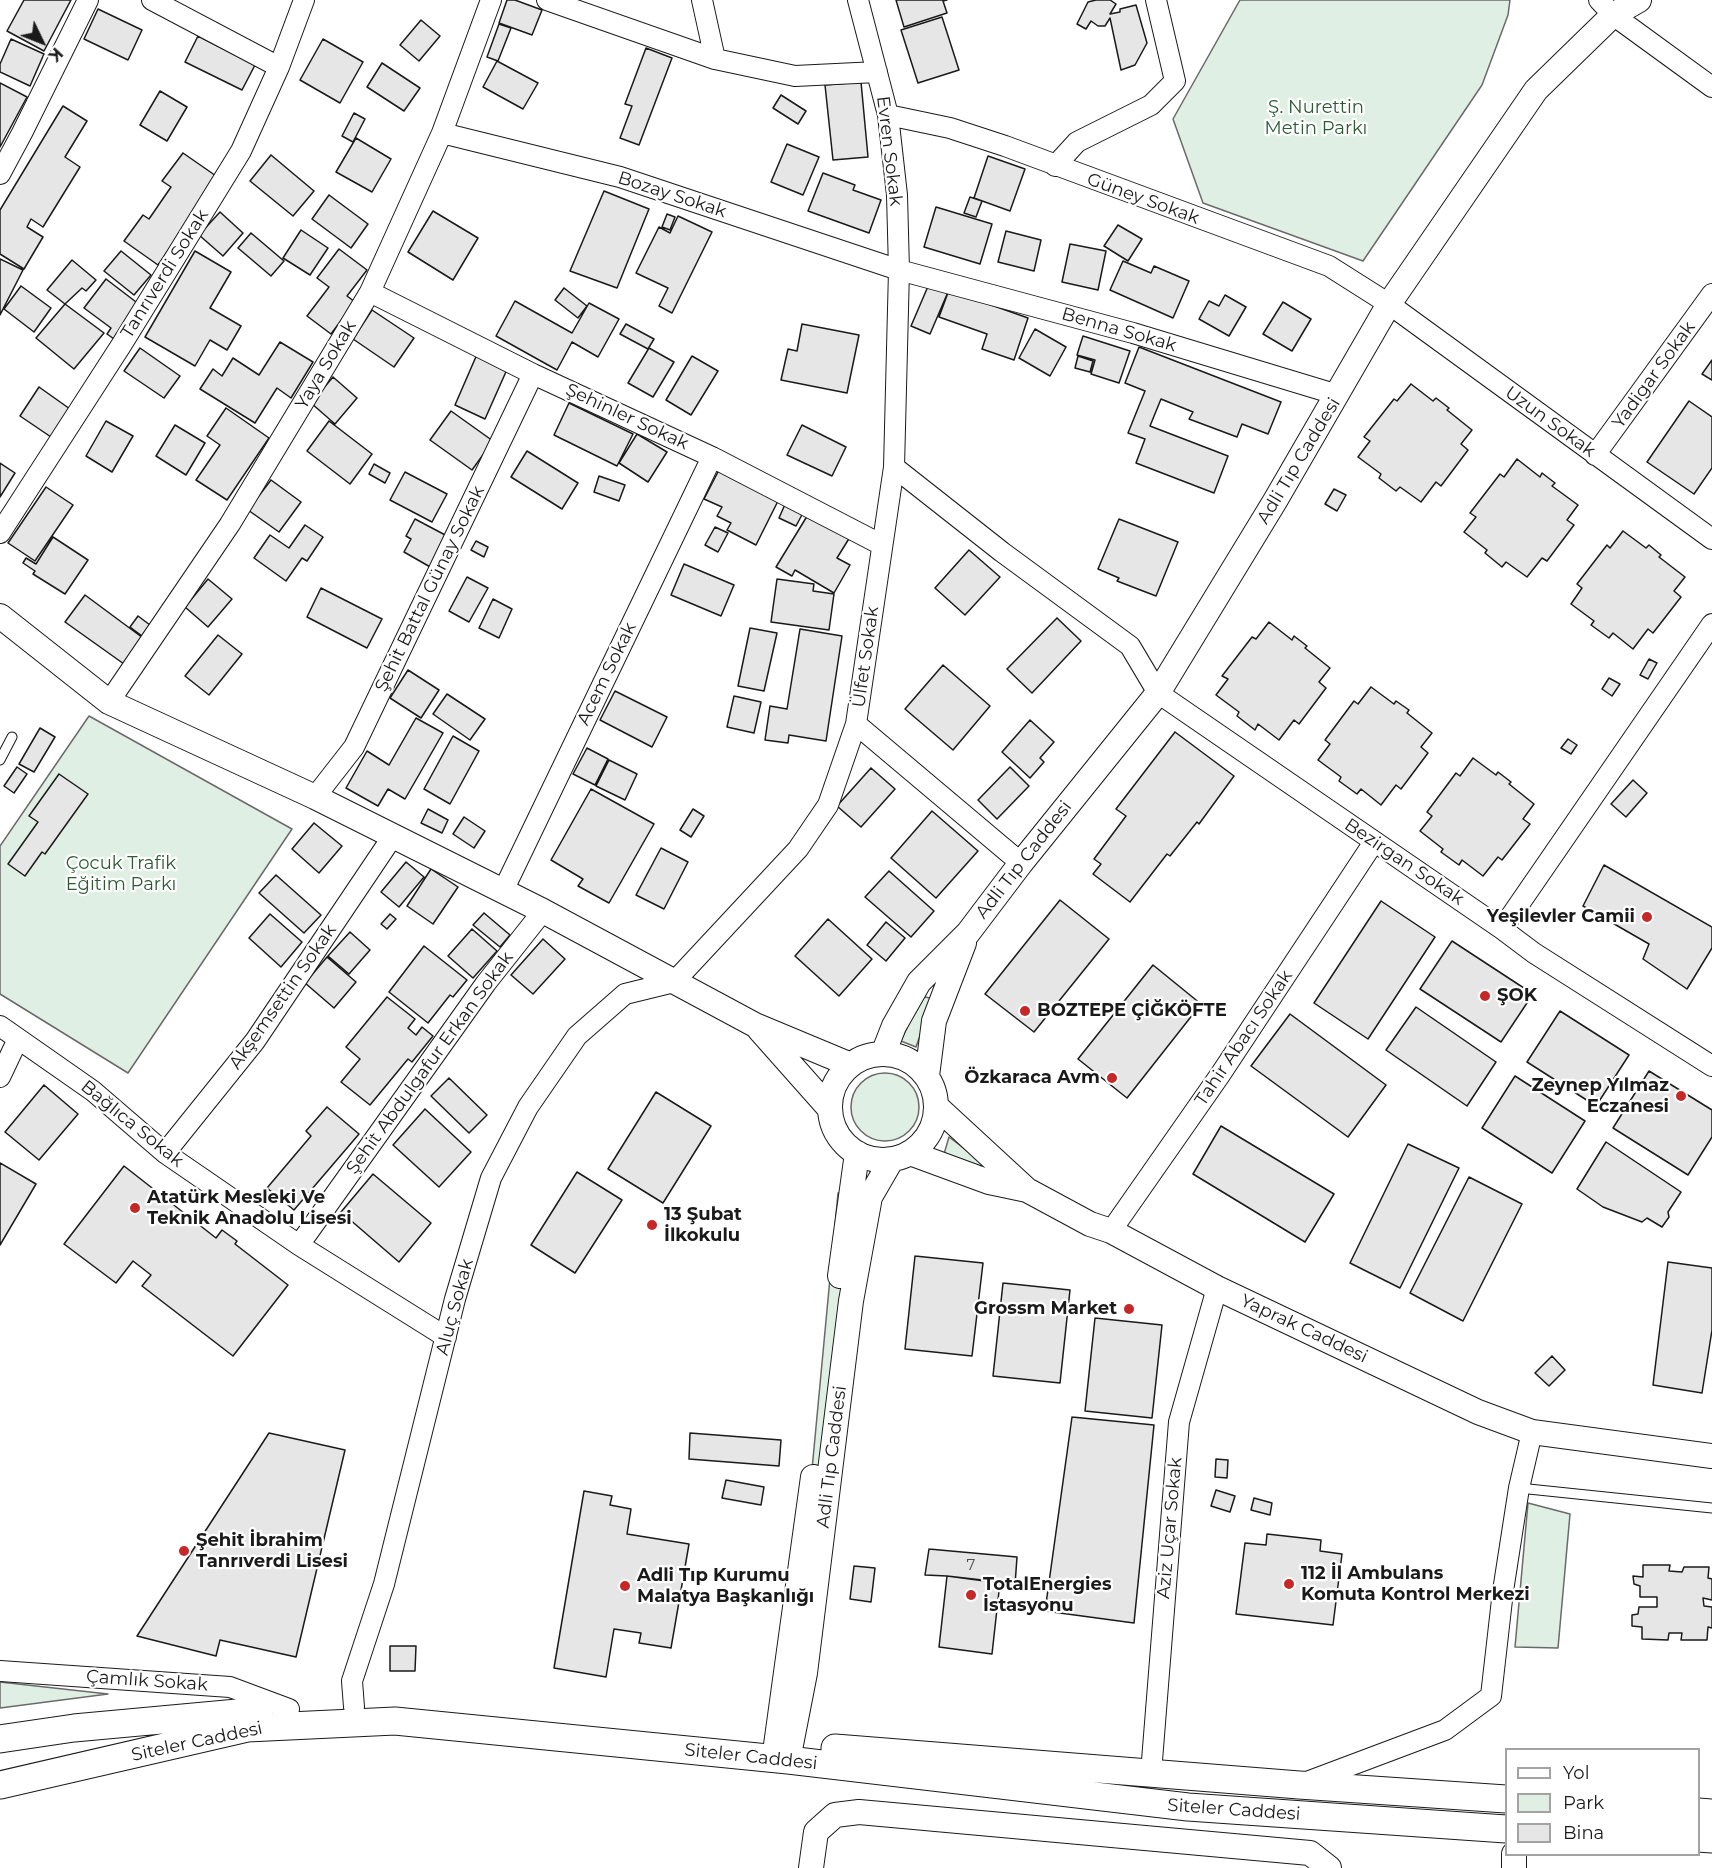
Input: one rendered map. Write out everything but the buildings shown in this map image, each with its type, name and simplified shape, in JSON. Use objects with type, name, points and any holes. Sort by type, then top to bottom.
[{"type":"main road","name":"Siteler Caddesi","points":[[0,1740],[74,1728],[289,1709],[354,1707],[449,1709],[1188,1807],[1505,1829]]},
{"type":"main road","name":"Siteler Caddesi","points":[[0,1785],[247,1728],[395,1721],[783,1752],[1151,1773],[1505,1799]]},
{"type":"street","points":[[0,174],[88,0]]},
{"type":"street","points":[[152,0],[279,67]]},
{"type":"street","name":"Tanrıverdi Sokak","points":[[0,533],[98,382],[241,151],[279,67],[304,0]]},
{"type":"street","name":"Yaya Sokak","points":[[109,702],[230,524],[370,292],[442,133],[491,0]]},
{"type":"street","points":[[547,0],[715,59],[795,76],[877,72]]},
{"type":"street","points":[[702,0],[715,59]]},
{"type":"street","name":"Evren Sokak","points":[[858,0],[888,115],[897,195],[899,270]]},
{"type":"street","points":[[1055,166],[1077,142],[1151,105],[1175,81],[1156,0]]},
{"type":"street","name":"Adli Tıp Caddesi","points":[[883,1054],[894,1026],[919,982],[968,933],[1021,863],[1158,693],[1338,395],[1389,304],[1536,90],[1606,8],[1639,0]]},
{"type":"street","points":[[1606,8],[1712,87]]},
{"type":"street","name":"Güney Sokak","points":[[888,115],[950,128],[1329,266],[1389,304]]},
{"type":"street","name":"Bozay Sokak","points":[[442,133],[620,177],[899,270]]},
{"type":"street","name":"Benna Sokak","points":[[899,270],[1133,333],[1338,395]]},
{"type":"street","name":"Ülfet Sokak","points":[[674,982],[798,849],[828,805],[856,724],[894,467],[899,270]]},
{"type":"street","name":"Şehinler Sokak","points":[[370,292],[533,374],[712,457],[882,545]]},
{"type":"street","name":"Yadigar Sokak","points":[[1595,455],[1712,294]]},
{"type":"street","name":"Uzun Sokak","points":[[1389,304],[1712,539]]},
{"type":"street","name":"Şehit Battal Günay Sokak","points":[[315,797],[354,747],[533,374]]},
{"type":"street","name":"Acem Sokak","points":[[502,891],[712,457]]},
{"type":"street","points":[[894,467],[1002,552],[1130,646],[1158,693]]},
{"type":"street","points":[[0,616],[109,702],[315,797],[543,911],[755,1025],[851,1065]]},
{"type":"street","points":[[1502,929],[1712,624]]},
{"type":"street","name":"Bezirgan Sokak","points":[[1158,693],[1534,953],[1712,1066]]},
{"type":"street","points":[[856,724],[1021,863]]},
{"type":"street","name":"Akşemsettin Sokak","points":[[165,1153],[255,1041],[393,836]]},
{"type":"street","name":"Tahir Abacı Sokak","points":[[1111,1231],[1220,1075],[1374,842]]},
{"type":"street","name":"Şehit Abdulgafur Erkan Sokak","points":[[298,1245],[479,993],[543,911]]},
{"type":"street","name":"Adli Tıp Caddesi","points":[[783,1752],[805,1673],[851,1301],[870,1197],[901,1156],[924,1141],[933,1125],[937,1107],[934,1091],[927,1076],[934,1022],[968,933]]},
{"type":"street","name":"Aluç Sokak","points":[[354,1707],[352,1681],[384,1584],[446,1337],[491,1178],[528,1107],[577,1036],[625,994],[674,982]]},
{"type":"street","points":[[755,1025],[830,1109]]},
{"type":"street","name":"Bağlıca Sokak","points":[[0,1026],[93,1091],[165,1153],[298,1245],[446,1337]]},
{"type":"street","points":[[0,1077],[18,1039]]},
{"type":"street","points":[[927,1076],[915,1064],[900,1056],[883,1054],[866,1057],[851,1065],[839,1077],[832,1092],[830,1109],[834,1126],[843,1142],[857,1153],[874,1159],[901,1156],[989,1182],[1027,1190]]},
{"type":"street","name":"Yaprak Caddesi","points":[[937,1107],[1027,1190],[1090,1224],[1111,1231],[1217,1288],[1478,1412],[1532,1432],[1712,1456]]},
{"type":"street","name":"Adli Tıp Caddesi","points":[[783,1752],[857,1153]]},
{"type":"street","name":"Aziz Uçar Sokak","points":[[1151,1773],[1179,1422],[1217,1288]]},
{"type":"street","points":[[1299,1785],[1445,1730],[1491,1696],[1503,1591],[1519,1488],[1532,1432]]},
{"type":"street","name":"Çamlık Sokak","points":[[0,1671],[230,1687],[289,1709]]},
{"type":"street","points":[[811,1868],[816,1832],[835,1815],[859,1812],[1310,1853],[1329,1868]]},
{"type":"lane","points":[[0,760],[12,737]]},
{"type":"lane","points":[[1519,1488],[1712,1508]]},
{"type":"green space","name":"Ş. Nurettin Metin Parkı","points":[[1240,0],[1510,0],[1508,15],[1482,85],[1363,261],[1203,203],[1173,119]]},
{"type":"green space","name":"Çocuk Trafik Eğitim Parkı","points":[[89,716],[292,829],[128,1073],[0,994],[0,846]]},
{"type":"green space","points":[[930,998],[931,1004],[916,1047],[901,1041],[920,999]]},
{"type":"green space","points":[[878,1073],[892,1073],[904,1078],[914,1088],[919,1107],[914,1126],[904,1136],[892,1141],[878,1141],[866,1136],[856,1126],[851,1114],[851,1100],[856,1088],[866,1078]]},
{"type":"green space","points":[[949,1137],[998,1174],[944,1154]]},
{"type":"green space","points":[[838,1193],[857,1198],[797,1629]]},
{"type":"green space","points":[[1528,1503],[1570,1514],[1558,1648],[1515,1647]]},
{"type":"green space","points":[[0,1682],[108,1694],[0,1708]]},
{"type":"place","name":"Yeşilevler Camii","points":[[1647,917]]},
{"type":"place","name":"ŞOK","points":[[1485,996]]},
{"type":"place","name":"BOZTEPE ÇİĞKÖFTE","points":[[1025,1011]]},
{"type":"place","name":"Özkaraca Avm","points":[[1112,1078]]},
{"type":"place","name":"Zeynep Yılmaz Eczanesi","points":[[1681,1096]]},
{"type":"place","name":"Atatürk Mesleki Ve Teknik Anadolu Lisesi","points":[[135,1208]]},
{"type":"place","name":"13 Şubat İlkokulu","points":[[652,1225]]},
{"type":"place","name":"Grossm Market","points":[[1129,1309]]},
{"type":"place","name":"Şehit İbrahim Tanrıverdi Lisesi","points":[[184,1551]]},
{"type":"place","name":"112 İl Ambulans Komuta Kontrol Merkezi","points":[[1289,1584]]},
{"type":"place","name":"Adli Tıp Kurumu Malatya Başkanlığı","points":[[625,1586]]},
{"type":"place","name":"TotalEnergies İstasyonu","points":[[971,1595]]}]
